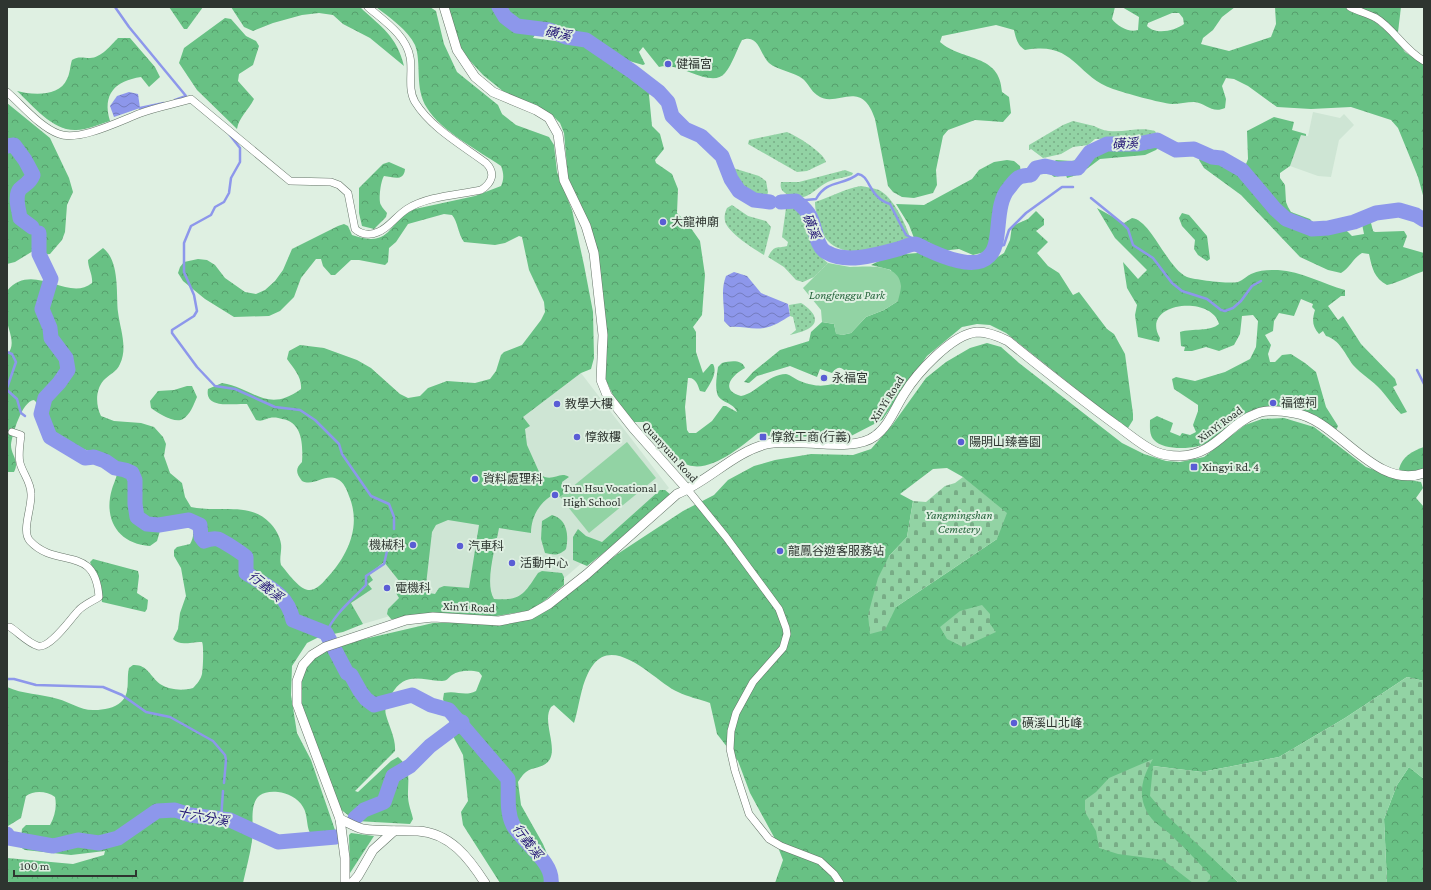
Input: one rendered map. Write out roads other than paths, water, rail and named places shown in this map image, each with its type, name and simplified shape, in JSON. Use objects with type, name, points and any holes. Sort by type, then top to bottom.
[{"type":"street","points":[[7,92],[45,126],[60,135],[75,135],[93,132],[142,112],[192,99],[290,181],[331,182],[339,185],[348,193],[355,229],[362,234],[371,234],[386,228],[406,209],[425,201],[481,190],[488,186],[493,174],[492,168],[429,120],[414,101],[411,88],[411,57],[406,43],[368,7]]},
{"type":"street","name":"Quanyuan Road","points":[[444,7],[457,50],[475,77],[493,92],[536,110],[549,118],[558,134],[564,180],[586,226],[594,253],[602,334],[601,380],[607,395],[633,428],[688,490],[726,537],[779,609],[787,634],[783,648],[753,682],[736,713],[731,731],[730,749],[735,771],[749,814],[770,840],[781,846],[820,861],[834,874],[840,883]]},
{"type":"street","points":[[1350,7],[1376,18],[1397,37],[1407,50],[1424,61]]},
{"type":"street","name":"XinYi Road","points":[[340,819],[297,704],[297,681],[303,665],[312,655],[325,647],[406,620],[433,618],[499,622],[530,615],[549,604],[678,494],[688,490],[742,455],[767,444],[802,442],[847,445],[874,437],[888,421],[905,392],[922,369],[946,347],[976,332],[999,336],[1008,342],[1100,413],[1157,453],[1174,456],[1198,454],[1207,449],[1250,416],[1259,412],[1276,411],[1296,413],[1311,418],[1364,458],[1380,468],[1402,475],[1417,476],[1424,473]]},
{"type":"street","points":[[7,626],[28,641],[39,646],[44,646],[63,630],[78,611],[99,597],[98,588],[90,568],[80,560],[54,556],[30,540],[25,530],[30,514],[30,488],[20,462],[21,435],[12,432]]},
{"type":"street","points":[[340,819],[362,829],[428,832],[449,841],[467,856],[485,883]]},
{"type":"street","points":[[340,819],[345,853],[344,883]]},
{"type":"street","points":[[352,883],[358,876],[373,850],[394,831]]},
{"type":"water","points":[[129,92],[138,94],[140,108],[114,117],[110,106],[117,96]]},
{"type":"water","points":[[734,272],[747,276],[761,293],[788,304],[790,316],[774,325],[764,328],[755,329],[730,327],[724,321],[723,287],[726,276]]},
{"type":"waterway","points":[[115,7],[129,27],[186,96],[175,100]]},
{"type":"waterway","name":"磺溪","points":[[499,7],[505,17],[517,26],[549,30],[566,37],[586,40],[633,72],[659,92],[668,102],[672,116],[685,129],[701,136],[722,156],[731,179],[739,191],[754,200],[770,202]]},
{"type":"waterway","points":[[140,108],[164,103]]},
{"type":"waterway","points":[[229,134],[240,148],[240,162],[231,178],[229,193],[224,202],[215,207],[211,215],[191,226],[184,243],[184,272],[194,295],[197,311],[194,316],[172,330],[172,333],[197,367],[215,386],[235,389],[275,407],[300,410],[315,420],[339,444],[342,454],[371,496],[389,504],[394,517],[394,529]]},
{"type":"waterway","name":"磺溪","points":[[781,202],[796,201],[804,208],[812,220],[822,249],[834,256],[852,258],[861,257],[880,254],[915,244],[958,261],[975,262],[983,260],[989,256],[993,250],[996,243],[999,214],[1004,196],[1018,178],[1031,175],[1036,168],[1045,166],[1058,169],[1078,168],[1090,152],[1107,144],[1138,144],[1157,140],[1176,150],[1194,149],[1212,157],[1221,158],[1242,170],[1275,209],[1286,219],[1312,229],[1328,228],[1354,222],[1376,213],[1399,210],[1416,215],[1424,220]]},
{"type":"waterway","name":"行義溪","points":[[7,146],[14,145],[25,160],[33,175],[32,178],[20,189],[17,195],[20,218],[32,227]]},
{"type":"waterway","points":[[796,201],[816,199],[820,193],[830,185],[853,178],[858,174],[862,175],[878,197],[890,204],[906,235],[912,238],[915,244]]},
{"type":"waterway","points":[[995,247],[1004,245],[1009,230],[1026,213],[1062,187],[1073,187]]},
{"type":"waterway","points":[[1091,198],[1128,229],[1133,245],[1153,258],[1172,283],[1182,291],[1207,299],[1221,310],[1225,311],[1233,308],[1241,301],[1252,286],[1261,281]]},
{"type":"waterway","name":"行義溪","points":[[39,233],[39,254],[51,279],[42,309],[50,328],[51,338],[66,358],[68,370],[59,383],[45,398],[41,414],[50,437],[85,458],[94,457],[105,461],[115,468],[132,473],[135,480],[135,504],[137,517],[147,524],[159,525],[189,520],[200,525],[201,537],[204,541],[218,539],[244,555],[246,557],[246,573],[276,592],[286,603],[293,620],[326,633],[347,673],[351,675],[366,699],[374,705],[412,695],[431,705],[449,710],[508,779],[509,814],[513,825],[517,832],[548,867],[551,875],[551,883]]},
{"type":"waterway","points":[[7,352],[12,354],[16,362],[7,388]]},
{"type":"waterway","points":[[1417,370],[1424,384]]},
{"type":"waterway","points":[[7,390],[17,399],[21,413],[25,416]]},
{"type":"waterway","points":[[326,633],[334,619],[366,585],[366,576],[384,564],[390,538]]},
{"type":"waterway","points":[[7,679],[14,679],[36,685],[103,687],[122,695],[146,712],[170,717],[213,741],[225,755],[224,783]]},
{"type":"waterway","name":"十六分溪","points":[[355,818],[364,810],[384,802],[393,776],[410,766],[430,746],[462,722]]},
{"type":"waterway","points":[[221,819],[223,791]]},
{"type":"waterway","name":"十六分溪","points":[[7,834],[9,838],[53,846],[78,840],[99,843],[118,838],[157,811],[175,810],[190,815],[230,820],[278,842],[336,837]]},
{"type":"place","name":"健福宮","points":[[668,64]]},
{"type":"place","name":"大龍神廟","points":[[663,222]]},
{"type":"place","name":"永福宮","points":[[824,378]]},
{"type":"place","name":"福德祠","points":[[1273,403]]},
{"type":"place","name":"教學大樓","points":[[557,404]]},
{"type":"place","name":"惇敘樓","points":[[577,437]]},
{"type":"place","name":"惇敘工商(行義)","points":[[763,437]]},
{"type":"place","name":"陽明山臻善園","points":[[961,442]]},
{"type":"place","name":"Xingyi Rd. 4","points":[[1194,467]]},
{"type":"place","name":"資料處理科","points":[[475,479]]},
{"type":"place","name":"Tun Hsu Vocational High School","points":[[555,495]]},
{"type":"place","name":"機械科","points":[[413,545]]},
{"type":"place","name":"汽車科","points":[[460,546]]},
{"type":"place","name":"龍鳳谷遊客服務站","points":[[780,551]]},
{"type":"place","name":"活動中心","points":[[512,563]]},
{"type":"place","name":"電機科","points":[[387,588]]},
{"type":"place","name":"磺溪山北峰","points":[[1014,723]]},
{"type":"park label","name":"Longfenggu Park","points":[[847,295]]},
{"type":"park label","name":"Yangmingshan Cemetery","points":[[959,522]]}]
